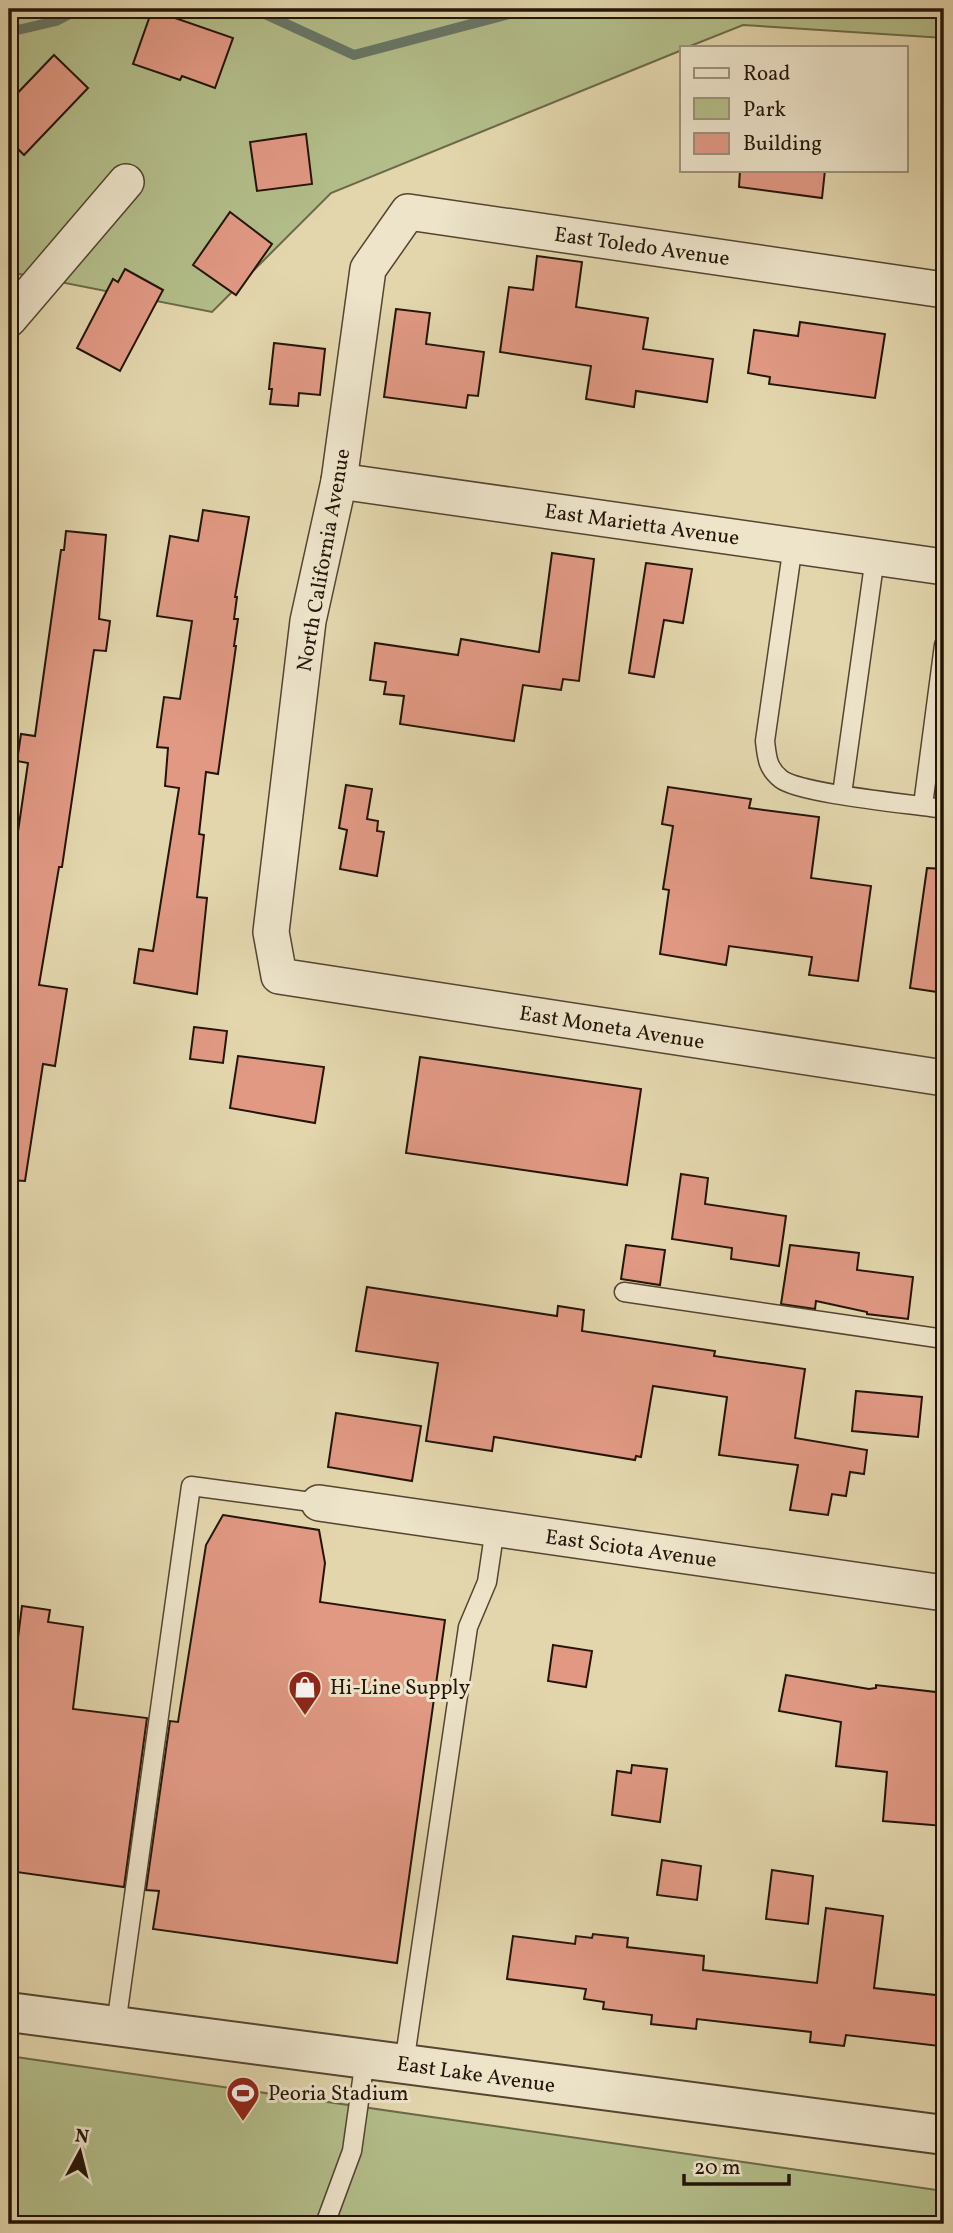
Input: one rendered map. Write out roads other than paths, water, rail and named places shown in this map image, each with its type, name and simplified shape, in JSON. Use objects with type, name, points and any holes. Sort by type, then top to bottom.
[{"type":"street","points":[[9,319],[126,183]]},
{"type":"street","name":"East Toledo Avenue","points":[[368,269],[408,212],[944,290]]},
{"type":"street","name":"North California Avenue","points":[[279,976],[271,932],[308,621],[339,481],[368,269]]},
{"type":"street","name":"East Marietta Avenue","points":[[339,481],[944,567]]},
{"type":"street","name":"East Moneta Avenue","points":[[279,976],[944,1077]]},
{"type":"street","name":"East Sciota Avenue","points":[[319,1503],[944,1593]]},
{"type":"street","name":"East Lake Avenue","points":[[9,2012],[944,2135]]},
{"type":"lane","points":[[793,545],[765,741],[767,764],[782,780],[806,789],[944,809]]},
{"type":"lane","points":[[842,794],[875,557]]},
{"type":"lane","points":[[923,805],[944,645]]},
{"type":"lane","points":[[624,1292],[944,1339]]},
{"type":"lane","points":[[116,2025],[191,1486],[319,1503]]},
{"type":"lane","points":[[404,2064],[468,1627],[487,1582],[495,1528]]},
{"type":"lane","points":[[325,2224],[352,2151],[365,2059]]},
{"type":"waterway","points":[[9,32],[56,21],[79,9]]},
{"type":"waterway","points":[[254,9],[354,55],[528,9]]},
{"type":"place","name":"Hi-Line Supply","points":[[305,1717]]},
{"type":"place","name":"Peoria Stadium","points":[[243,2123]]}]
